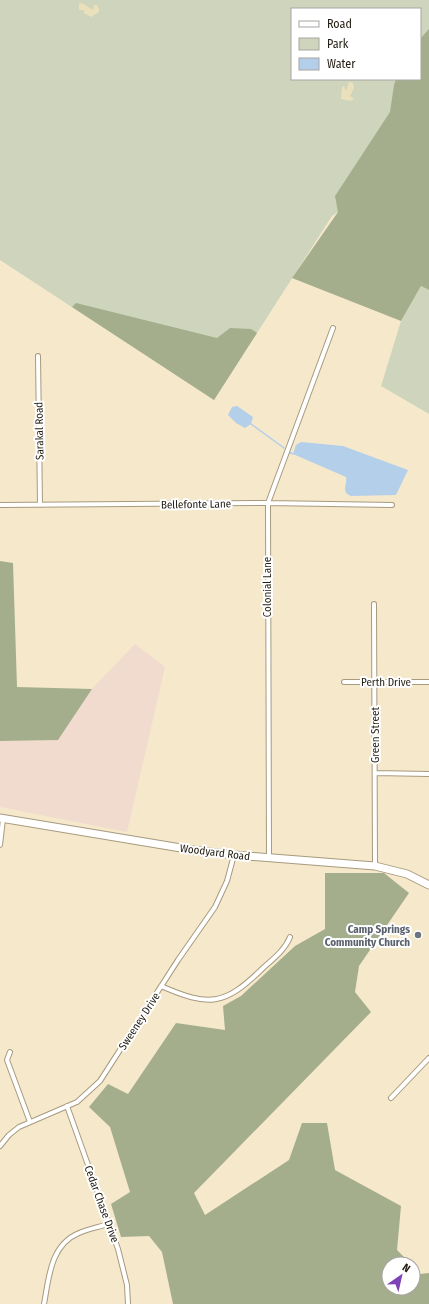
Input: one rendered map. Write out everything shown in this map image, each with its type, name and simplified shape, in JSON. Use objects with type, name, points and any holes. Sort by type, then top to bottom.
[{"type":"main road","name":"Woodyard Road","points":[[1,819],[90,835],[234,856],[375,866],[396,870],[429,886]]},
{"type":"street","name":"Colonial Lane","points":[[269,858],[268,503],[333,328]]},
{"type":"street","name":"Sarakal Road","points":[[38,356],[40,505]]},
{"type":"street","name":"Bellefonte Lane","points":[[0,505],[268,503],[392,505]]},
{"type":"street","name":"Green Street","points":[[374,604],[375,866]]},
{"type":"street","name":"Perth Drive","points":[[344,682],[429,682]]},
{"type":"street","points":[[375,773],[429,774]]},
{"type":"street","points":[[0,845],[1,819]]},
{"type":"street","name":"Sweeney Drive","points":[[0,1146],[8,1135],[30,1122],[77,1102],[100,1081],[161,986],[215,907],[227,881],[234,856]]},
{"type":"street","points":[[161,986],[189,998],[204,1000],[218,999],[232,994],[250,981],[286,946],[290,937]]},
{"type":"street","points":[[10,1052],[7,1060],[30,1122]]},
{"type":"street","points":[[391,1098],[429,1058]]},
{"type":"street","name":"Cedar Chase Drive","points":[[67,1106],[118,1249],[127,1285],[128,1304]]},
{"type":"street","points":[[44,1304],[53,1261],[60,1247],[77,1233],[108,1224]]},
{"type":"shaded area","points":[[135,644],[165,667],[127,832],[0,807],[0,741],[58,740],[92,689]]},
{"type":"green space","points":[[0,0],[429,0],[429,64],[421,77],[421,8],[291,8],[291,80],[419,80],[338,212],[332,216],[214,400],[0,260]]},
{"type":"green space","points":[[429,29],[429,290],[421,286],[401,321],[292,278],[338,212],[335,196],[390,112],[396,80],[421,80],[421,38]]},
{"type":"green space","points":[[421,286],[429,290],[429,414],[381,386],[401,321]]},
{"type":"green space","points":[[76,303],[217,338],[230,328],[251,329],[257,333],[214,400],[72,307]]},
{"type":"green space","points":[[0,561],[13,563],[17,687],[92,689],[58,740],[0,741]]},
{"type":"green space","points":[[325,873],[384,873],[409,893],[359,966],[355,992],[371,1012],[194,1193],[205,1215],[289,1160],[302,1123],[327,1123],[335,1170],[401,1206],[397,1250],[403,1256],[381,1256],[381,1296],[421,1296],[421,1274],[429,1273],[429,1304],[173,1304],[162,1252],[149,1236],[121,1237],[111,1204],[130,1192],[110,1127],[89,1107],[108,1084],[128,1094],[176,1023],[225,1030],[223,1006],[241,996],[295,946],[325,929]]},
{"type":"sand","points":[[82,3],[93,10],[94,5],[97,5],[99,12],[91,17],[84,13],[84,10],[79,10],[79,4]]},
{"type":"sand","points":[[349,82],[353,83],[354,88],[350,96],[354,99],[351,101],[341,99],[342,87],[344,86],[346,91]]},
{"type":"water","points":[[237,406],[253,417],[251,424],[245,428],[236,423],[228,415],[232,407]]},
{"type":"water","points":[[301,442],[343,446],[408,470],[396,495],[351,496],[345,490],[346,477],[293,454],[296,445]]},
{"type":"waterway","points":[[251,424],[284,448]]},
{"type":"waterway","points":[[289,452],[293,454]]},
{"type":"place","name":"Camp Springs Community Church","points":[[418,935]]}]
